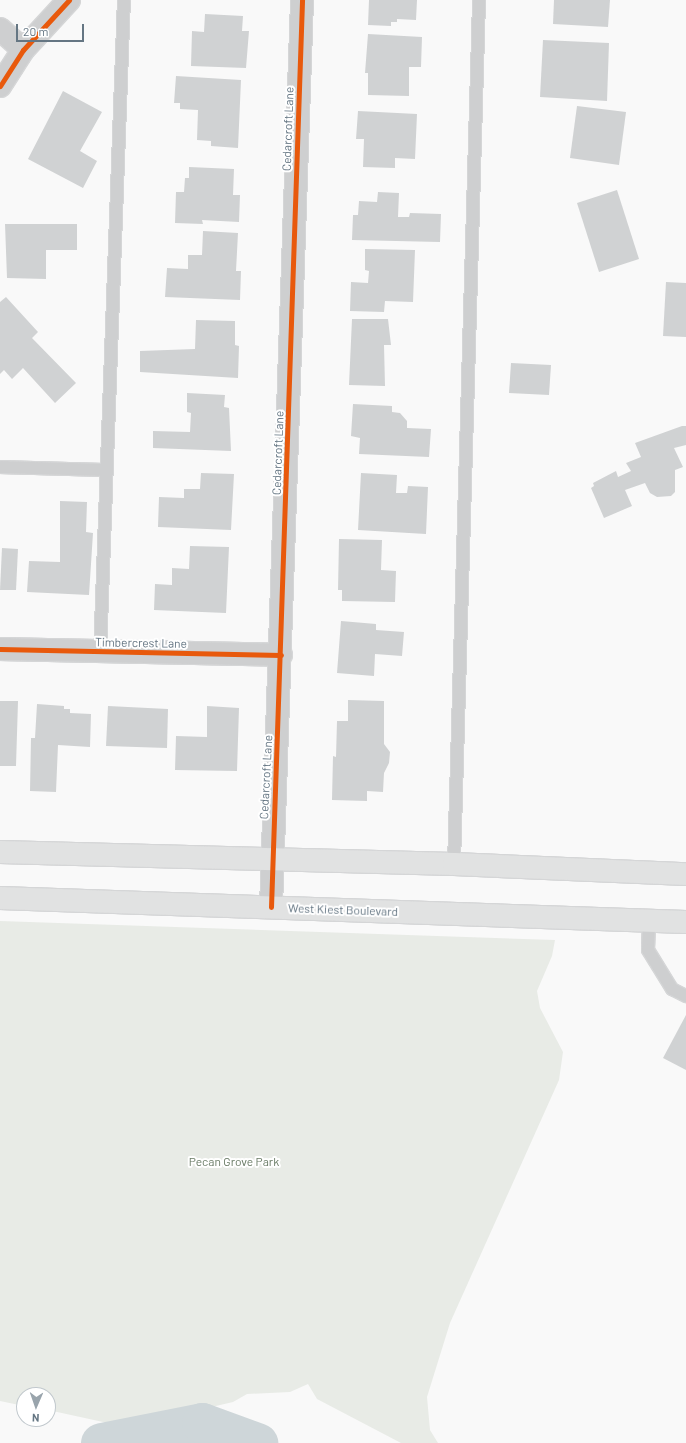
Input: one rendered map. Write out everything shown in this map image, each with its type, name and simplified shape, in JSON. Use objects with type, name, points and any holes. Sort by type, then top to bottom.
[{"type":"main road","points":[[0,852],[272,858],[686,874]]},
{"type":"main road","name":"West Kiest Boulevard","points":[[0,898],[686,922]]},
{"type":"street","points":[[0,86],[23,50],[69,0]]},
{"type":"street","name":"Cedarcroft Lane","points":[[271,907],[282,655],[302,0]]},
{"type":"street","points":[[0,29],[23,50]]},
{"type":"street","name":"Timbercrest Lane","points":[[0,649],[100,653],[282,655]]},
{"type":"lane","points":[[100,653],[124,0]]},
{"type":"lane","points":[[454,864],[479,0]]},
{"type":"lane","points":[[0,467],[107,470]]},
{"type":"lane","points":[[649,921],[648,950],[672,989],[686,996]]},
{"type":"green space","name":"Pecan Grove Park","points":[[0,921],[555,940],[552,956],[537,991],[540,1008],[563,1052],[559,1080],[450,1323],[427,1397],[430,1430],[438,1443],[401,1443],[317,1399],[308,1384],[290,1392],[247,1394],[233,1402],[126,1427],[56,1412],[56,1387],[16,1387],[16,1404],[0,1401]]},
{"type":"building","points":[[369,0],[417,0],[416,20],[397,19],[397,22],[391,22],[391,26],[368,25]]},
{"type":"building","points":[[554,0],[610,0],[608,27],[553,24]]},
{"type":"building","points":[[205,14],[243,16],[242,31],[249,31],[246,68],[191,66],[192,31],[204,32]]},
{"type":"building","points":[[368,34],[422,37],[421,67],[409,67],[409,96],[368,95],[368,73],[365,73]]},
{"type":"building","points":[[543,40],[609,43],[607,101],[540,97]]},
{"type":"building","points":[[176,76],[241,80],[238,148],[211,146],[211,141],[197,140],[198,110],[180,109],[180,103],[174,103]]},
{"type":"building","points":[[63,91],[102,112],[80,151],[97,161],[83,188],[28,159]]},
{"type":"building","points":[[577,106],[626,112],[619,165],[570,158]]},
{"type":"building","points":[[358,111],[417,114],[415,159],[395,158],[395,168],[363,167],[364,139],[356,139]]},
{"type":"building","points":[[189,167],[234,169],[233,195],[240,195],[239,222],[202,220],[203,224],[175,223],[176,192],[184,192],[185,178],[189,178]]},
{"type":"building","points":[[617,190],[639,259],[599,272],[577,203]]},
{"type":"building","points":[[378,192],[399,193],[398,217],[409,217],[410,213],[441,214],[440,242],[352,240],[353,215],[358,215],[359,201],[377,202]]},
{"type":"building","points":[[5,224],[77,224],[77,250],[46,250],[46,279],[7,278]]},
{"type":"building","points":[[203,231],[238,233],[236,271],[241,271],[240,300],[165,297],[167,268],[188,269],[188,255],[202,255]]},
{"type":"building","points":[[365,249],[415,250],[413,302],[385,301],[384,312],[350,311],[351,282],[368,283],[369,271],[365,270]]},
{"type":"building","points":[[666,282],[686,283],[686,337],[663,336]]},
{"type":"building","points":[[6,297],[38,332],[32,338],[76,383],[55,403],[23,368],[12,379],[4,370],[0,374],[0,302]]},
{"type":"building","points":[[352,319],[388,319],[391,345],[384,345],[385,386],[349,385]]},
{"type":"building","points":[[196,320],[235,321],[235,345],[239,346],[238,378],[140,372],[140,351],[195,349]]},
{"type":"building","points":[[511,363],[551,365],[549,395],[509,393]]},
{"type":"building","points":[[187,393],[225,395],[224,407],[229,408],[231,451],[153,448],[153,431],[190,432],[191,413],[187,412]]},
{"type":"building","points":[[353,404],[392,406],[392,412],[400,413],[407,421],[407,428],[431,429],[429,457],[359,454],[360,438],[351,436]]},
{"type":"building","points":[[682,426],[686,426],[686,445],[674,448],[683,467],[675,470],[675,492],[671,496],[657,497],[650,493],[645,483],[625,490],[632,506],[604,518],[591,488],[594,486],[593,483],[616,471],[618,477],[631,471],[626,463],[641,457],[635,443]]},
{"type":"building","points":[[201,473],[234,474],[231,530],[158,527],[159,497],[184,498],[184,489],[200,489]]},
{"type":"building","points":[[361,473],[397,475],[396,493],[407,493],[408,486],[428,487],[426,534],[358,530]]},
{"type":"building","points":[[60,501],[87,502],[86,532],[93,533],[89,595],[27,592],[29,561],[60,562]]},
{"type":"building","points":[[339,539],[382,540],[381,570],[396,571],[395,602],[342,601],[342,590],[338,590]]},
{"type":"building","points":[[190,546],[229,547],[226,613],[154,610],[155,584],[172,585],[172,568],[189,569]]},
{"type":"building","points":[[2,548],[18,549],[16,590],[0,590]]},
{"type":"building","points":[[341,621],[376,624],[376,630],[404,632],[402,656],[375,654],[374,676],[337,673]]},
{"type":"building","points":[[348,700],[384,701],[384,744],[390,752],[389,763],[384,773],[383,792],[367,791],[367,801],[332,800],[333,756],[336,757],[337,721],[348,721]]},
{"type":"building","points":[[0,701],[18,701],[16,766],[0,766]]},
{"type":"building","points":[[37,704],[64,706],[64,709],[70,709],[70,713],[91,714],[90,747],[58,745],[56,792],[30,791],[31,738],[35,738]]},
{"type":"building","points":[[108,706],[168,709],[167,748],[106,746]]},
{"type":"building","points":[[207,706],[239,708],[237,771],[175,770],[176,736],[207,737]]},
{"type":"building","points":[[686,1015],[686,1070],[663,1058]]},
{"type":"waterway","points":[[101,1443],[202,1423],[257,1443]]},
{"type":"cycle path","points":[[0,86],[23,50],[69,0]]},
{"type":"cycle path","points":[[271,907],[302,0]]},
{"type":"cycle path","points":[[0,649],[281,655]]}]
